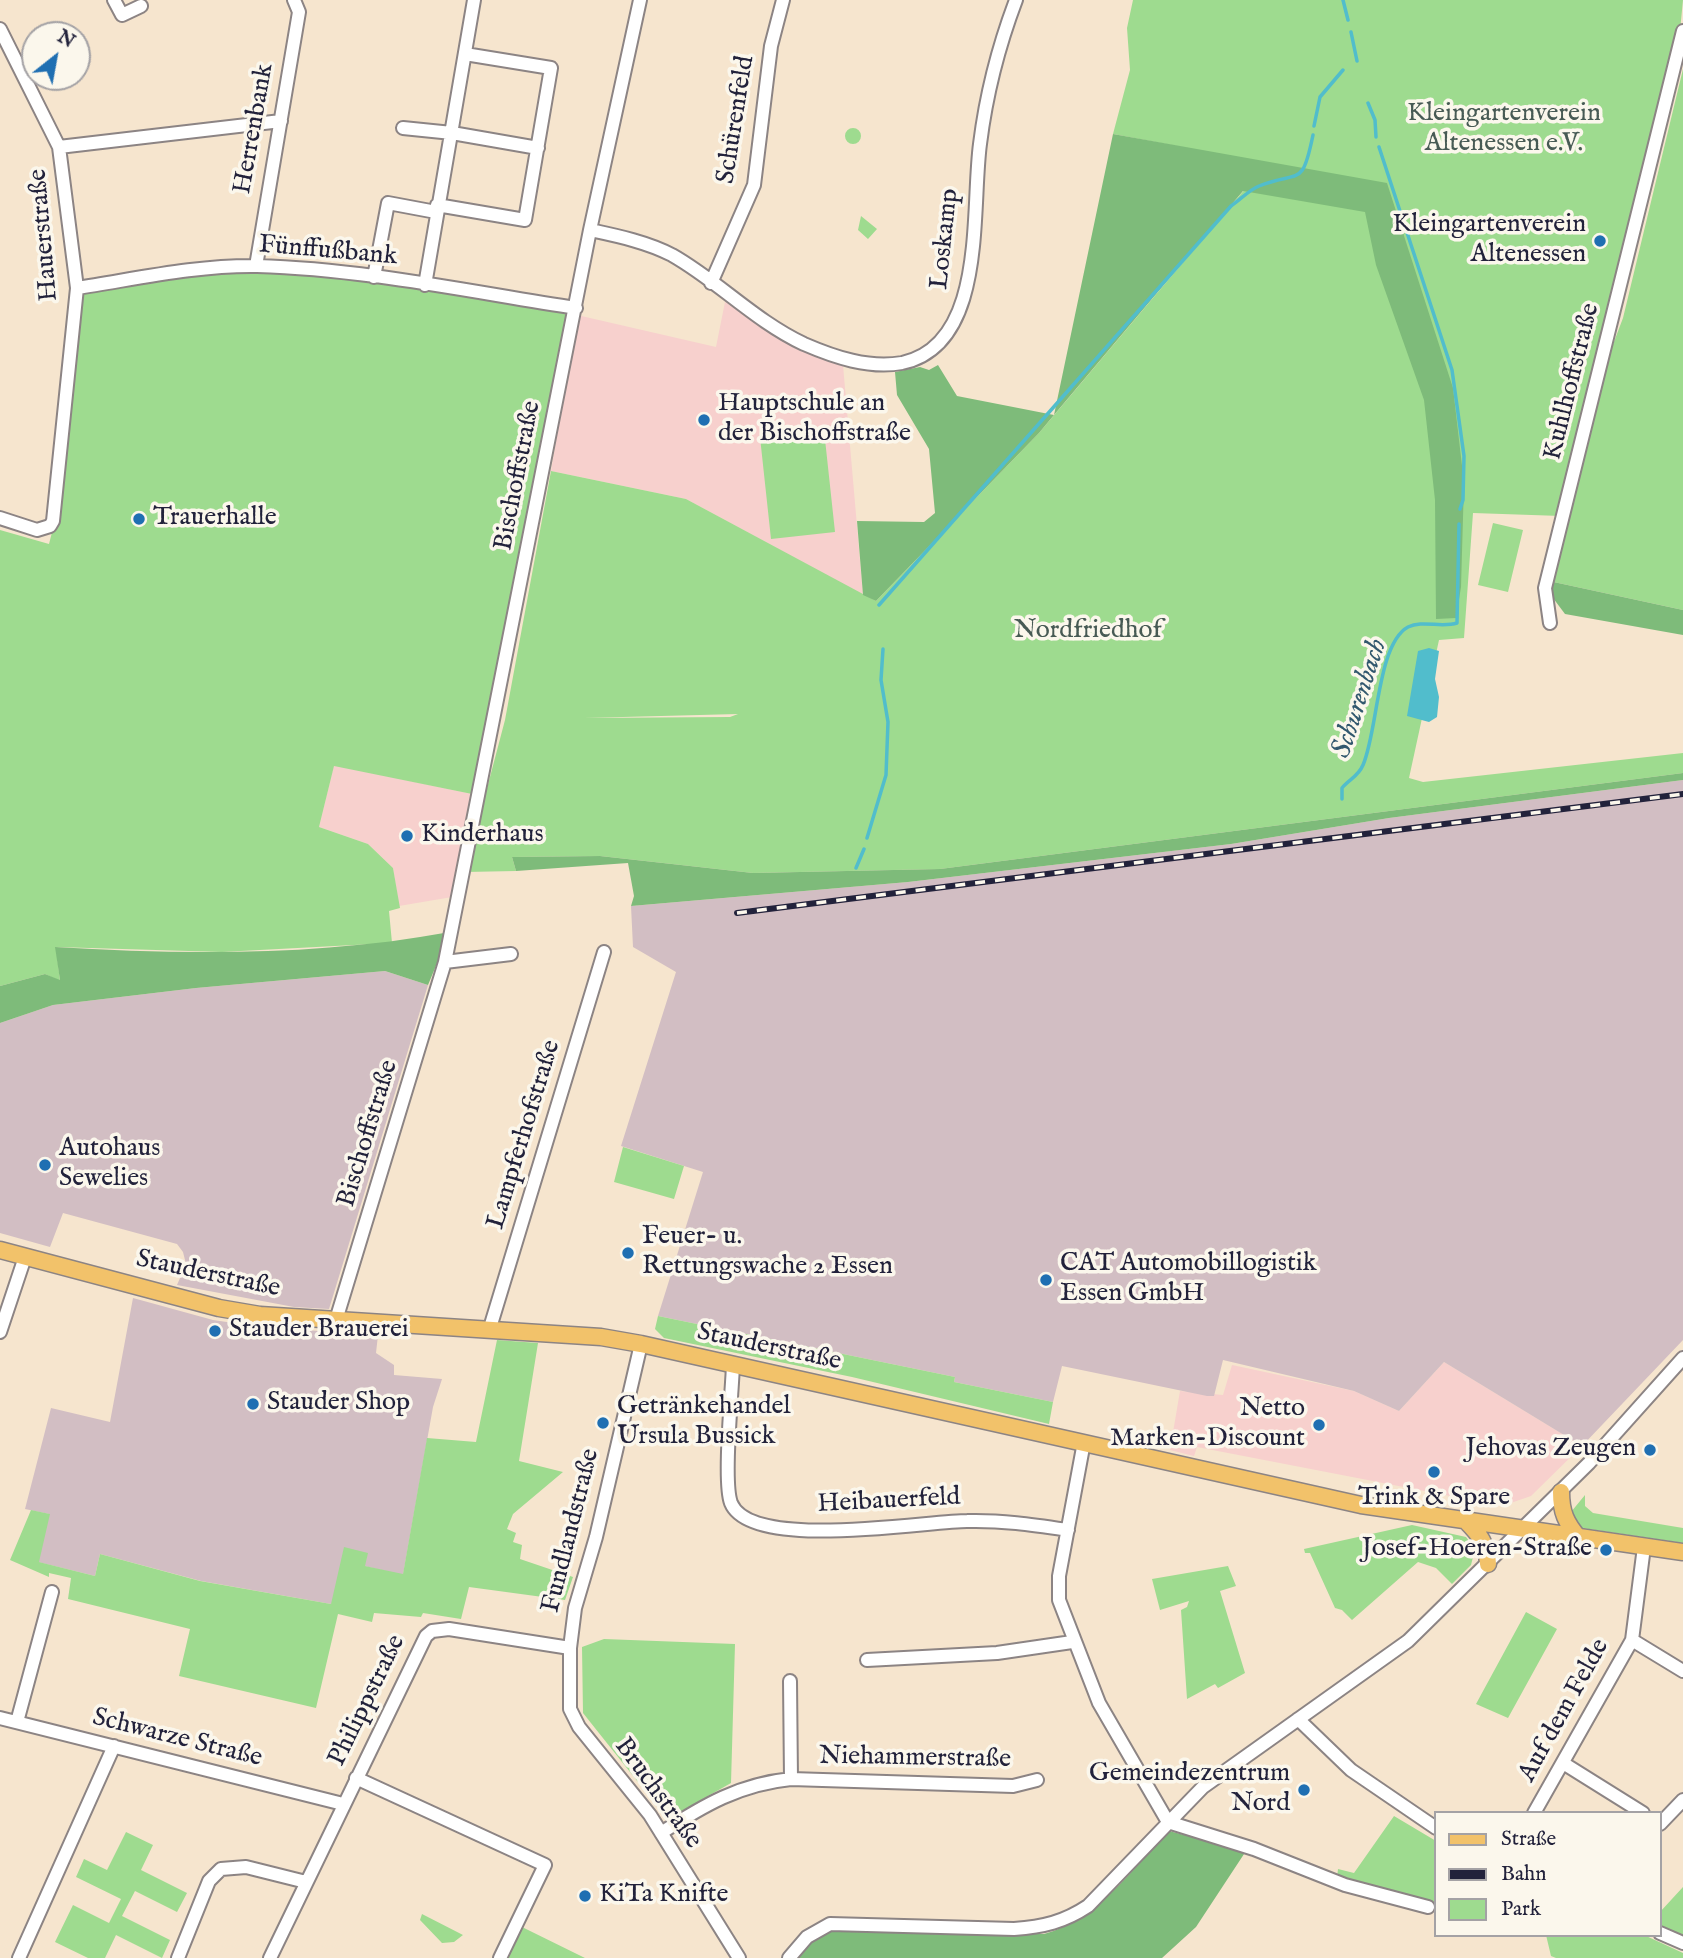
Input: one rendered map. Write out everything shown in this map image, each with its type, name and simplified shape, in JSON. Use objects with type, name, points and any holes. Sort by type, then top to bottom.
[{"type":"main road","name":"Stauderstraße","points":[[0,1250],[219,1308],[336,1320],[601,1337],[1361,1505],[1683,1552]]},
{"type":"main road","points":[[1560,1492],[1561,1509],[1567,1524],[1579,1538]]},
{"type":"main road","points":[[1466,1521],[1482,1537],[1488,1550],[1488,1564]]},
{"type":"street","points":[[114,0],[122,15],[141,6]]},
{"type":"street","name":"Herrenbank","points":[[256,266],[299,12],[294,0]]},
{"type":"street","points":[[425,285],[474,0]]},
{"type":"street","name":"Bischoffstraße","points":[[336,1320],[444,962],[590,230],[640,0]]},
{"type":"street","name":"Schürenfeld","points":[[711,283],[754,185],[771,46],[783,0]]},
{"type":"street","name":"Loskamp","points":[[590,230],[659,250],[784,332],[850,360],[889,365],[926,355],[950,332],[965,296],[982,131],[1001,48],[1016,0]]},
{"type":"street","name":"Hauerstraße","points":[[0,29],[59,146],[76,288],[55,510],[50,526],[28,528],[0,518]]},
{"type":"street","name":"Kuhlhoffstraße","points":[[1550,623],[1545,588],[1683,31]]},
{"type":"street","points":[[374,277],[388,203],[525,220],[551,68],[465,54]]},
{"type":"street","points":[[59,146],[281,121]]},
{"type":"street","points":[[403,128],[452,133],[538,148]]},
{"type":"street","name":"Fünffußbank","points":[[76,288],[215,268],[256,266],[374,277],[576,308]]},
{"type":"street","name":"Lampferhofstraße","points":[[489,1331],[604,952]]},
{"type":"street","points":[[444,962],[511,954]]},
{"type":"street","points":[[0,1332],[25,1257]]},
{"type":"street","name":"Fundlandstraße","points":[[570,1648],[575,1608],[596,1537],[640,1344]]},
{"type":"street","points":[[789,1958],[807,1937],[830,1924],[1014,1929],[1041,1927],[1069,1919],[1088,1906],[1203,1787],[1408,1641],[1560,1492],[1683,1358]]},
{"type":"street","name":"Heibauerfeld","points":[[733,1365],[729,1489],[735,1510],[750,1520],[823,1531],[875,1531],[965,1521],[1006,1522],[1068,1530]]},
{"type":"street","points":[[1084,1442],[1058,1589],[1073,1642],[1098,1703],[1168,1822],[1254,1849],[1345,1885],[1428,1907]]},
{"type":"street","name":"Auf dem Felde","points":[[1535,1811],[1632,1640],[1644,1547]]},
{"type":"street","points":[[17,1722],[52,1592]]},
{"type":"street","name":"Philippstraße","points":[[270,1958],[421,1643],[432,1631],[449,1629],[570,1648]]},
{"type":"street","points":[[1632,1640],[1683,1671]]},
{"type":"street","points":[[867,1660],[997,1653],[1073,1642]]},
{"type":"street","name":"Bruchstraße","points":[[570,1648],[571,1716],[661,1833],[738,1958]]},
{"type":"street","name":"Niehammerstraße","points":[[790,1681],[791,1779]]},
{"type":"street","name":"Schwarze Straße","points":[[0,1718],[343,1804]]},
{"type":"street","points":[[1298,1719],[1351,1770],[1434,1827]]},
{"type":"street","points":[[19,1958],[114,1746]]},
{"type":"street","points":[[1563,1763],[1640,1811]]},
{"type":"street","points":[[356,1777],[545,1865],[500,1958]]},
{"type":"street","name":"Niehammerstraße","points":[[661,1833],[707,1803],[757,1783],[791,1779],[1013,1786],[1037,1780]]},
{"type":"street","points":[[1662,1821],[1683,1800]]},
{"type":"street","points":[[178,1958],[209,1881],[221,1869],[246,1867],[306,1882]]},
{"type":"street","points":[[1662,1934],[1683,1943]]},
{"type":"shaded area","name":"Hauptschule an der Bischoffstraße","points":[[725,302],[789,343],[843,365],[863,595],[686,499],[551,471],[577,315],[716,347]]},
{"type":"shaded area","name":"Kinderhaus","points":[[334,765],[477,795],[458,896],[399,906],[393,868],[368,844],[319,827]]},
{"type":"shaded area","points":[[1683,780],[1683,1340],[1582,1446],[1444,1362],[1399,1411],[1354,1391],[1223,1360],[1214,1396],[1062,1366],[1053,1402],[954,1382],[955,1377],[658,1316],[703,1172],[621,1146],[676,972],[633,947],[631,906],[908,882],[1231,844],[1389,818]]},
{"type":"shaded area","points":[[385,971],[428,985],[329,1309],[294,1307],[177,1285],[186,1264],[183,1252],[177,1244],[63,1213],[50,1247],[0,1233],[0,1023],[53,1005],[196,988]]},
{"type":"shaded area","name":"Stauder Brauerei","points":[[133,1298],[213,1320],[261,1327],[378,1335],[376,1353],[394,1365],[394,1375],[442,1379],[433,1407],[403,1575],[364,1566],[331,1604],[201,1581],[100,1554],[95,1576],[38,1562],[49,1514],[25,1509],[51,1408],[110,1422]]},
{"type":"shaded area","points":[[1444,1362],[1582,1446],[1531,1496],[1502,1506],[1197,1447],[1194,1456],[1170,1450],[1180,1391],[1223,1395],[1232,1365],[1354,1391],[1399,1411]]},
{"type":"green space","points":[[1133,0],[1683,0],[1679,41],[1561,516],[1473,513],[1464,638],[1439,640],[1409,778],[1423,782],[1683,753],[1683,773],[940,869],[753,873],[600,856],[512,857],[516,871],[465,872],[505,720],[551,471],[686,499],[876,601],[1039,433],[1267,163],[1113,134],[1130,70],[1127,28]],"holes":[[[738,714],[730,717],[584,718]]]},
{"type":"green space","points":[[1683,69],[1683,610],[1549,581],[1606,363],[1623,318]]},
{"type":"green space","points":[[853,128],[859,130],[859,142],[853,144],[847,142],[845,136],[847,130]]},
{"type":"green space","points":[[1113,134],[1387,183],[1453,388],[1464,483],[1461,587],[1456,618],[1436,619],[1435,500],[1424,400],[1376,265],[1365,212],[1243,191],[1054,415]]},
{"type":"green space","points":[[861,216],[877,229],[868,239],[858,230]]},
{"type":"green space","points":[[214,270],[314,272],[572,310],[477,795],[334,766],[319,827],[368,844],[393,868],[400,908],[389,911],[392,943],[222,952],[56,947],[60,981],[45,974],[0,986],[0,530],[49,544],[59,505],[77,288]]},
{"type":"green space","points":[[938,365],[957,396],[1054,415],[876,601],[863,595],[857,521],[924,522],[935,513],[929,449],[897,395],[895,372],[920,367],[929,370]]},
{"type":"green space","points":[[824,430],[835,532],[771,539],[760,437]]},
{"type":"green space","points":[[1493,523],[1523,530],[1508,592],[1478,585]]},
{"type":"green space","points":[[1549,581],[1683,610],[1683,635],[1565,614],[1547,590]]},
{"type":"green space","points":[[1683,773],[1683,780],[1389,818],[1231,844],[908,882],[631,906],[634,896],[628,863],[516,871],[512,857],[600,856],[753,873],[940,869]]},
{"type":"green space","points":[[450,932],[428,985],[385,971],[196,988],[53,1005],[0,1023],[0,986],[45,974],[60,980],[55,947],[253,951],[352,946]]},
{"type":"green space","points":[[623,1147],[684,1166],[674,1199],[614,1182]]},
{"type":"green space","points":[[658,1316],[955,1377],[954,1382],[1053,1402],[1049,1424],[852,1377],[664,1338],[655,1329]]},
{"type":"green space","points":[[497,1340],[538,1343],[519,1461],[563,1472],[513,1514],[507,1529],[516,1533],[513,1542],[522,1545],[520,1559],[573,1577],[565,1600],[469,1587],[461,1619],[423,1613],[421,1617],[374,1613],[372,1622],[338,1614],[316,1708],[179,1676],[190,1629],[68,1599],[71,1578],[49,1573],[49,1577],[10,1560],[31,1510],[50,1514],[39,1562],[95,1576],[100,1554],[200,1581],[331,1604],[344,1547],[368,1553],[365,1566],[403,1574],[427,1438],[476,1442]]},
{"type":"green space","points":[[1585,1495],[1585,1506],[1593,1513],[1683,1528],[1683,1543],[1582,1528],[1571,1512]]},
{"type":"green space","points":[[1412,1525],[1466,1537],[1475,1549],[1471,1565],[1452,1584],[1436,1568],[1418,1562],[1352,1620],[1342,1610],[1335,1608],[1310,1553],[1305,1553],[1304,1549]]},
{"type":"green space","points":[[1228,1566],[1236,1586],[1220,1591],[1245,1673],[1218,1688],[1215,1684],[1187,1699],[1181,1610],[1187,1607],[1189,1601],[1160,1610],[1152,1579]]},
{"type":"green space","points":[[1526,1612],[1557,1629],[1508,1718],[1476,1704]]},
{"type":"green space","points":[[604,1639],[735,1644],[731,1783],[673,1816],[661,1811],[583,1713],[582,1647]]},
{"type":"green space","points":[[1394,1816],[1434,1840],[1434,1905],[1337,1878],[1338,1869],[1354,1873]]},
{"type":"green space","points":[[1169,1831],[1246,1851],[1196,1927],[1162,1958],[798,1958],[818,1935],[837,1929],[1044,1934],[1063,1927],[1097,1905]]},
{"type":"green space","points":[[126,1832],[153,1845],[141,1870],[187,1893],[177,1912],[135,1891],[122,1916],[170,1940],[162,1958],[116,1935],[105,1958],[88,1958],[55,1942],[73,1905],[109,1923],[121,1899],[76,1877],[84,1859],[107,1870]]},
{"type":"green space","points":[[1683,1887],[1683,1936],[1662,1927],[1662,1910]]},
{"type":"green space","points":[[422,1914],[463,1935],[454,1942],[442,1943],[420,1920]]},
{"type":"green space","points":[[522,1927],[585,1958],[507,1958]]},
{"type":"green space","points":[[1546,1937],[1648,1937],[1683,1953],[1683,1958],[1551,1956]]},
{"type":"water","points":[[1429,648],[1439,651],[1435,679],[1439,697],[1437,717],[1429,722],[1407,716],[1418,651]]},
{"type":"waterway","points":[[1343,0],[1348,20]]},
{"type":"waterway","points":[[1351,32],[1357,61]]},
{"type":"waterway","points":[[1314,126],[1320,97],[1343,70]]},
{"type":"waterway","points":[[1368,103],[1375,120],[1376,137]]},
{"type":"waterway","points":[[879,605],[1231,206],[1255,188],[1302,171],[1313,135]]},
{"type":"waterway","points":[[1379,147],[1452,370],[1464,456],[1463,500],[1460,509]]},
{"type":"waterway","name":"Schurenbach","points":[[1342,799],[1342,788],[1363,765],[1384,669],[1398,636],[1414,625],[1457,623],[1459,524]]},
{"type":"waterway","points":[[867,838],[886,775],[888,722],[881,680],[883,649]]},
{"type":"waterway","points":[[856,868],[864,849]]},
{"type":"railway","points":[[737,913],[1683,794]]},
{"type":"place","name":"Kleingartenverein Altenessen","points":[[1600,241]]},
{"type":"place","name":"Hauptschule an der Bischoffstraße","points":[[704,420]]},
{"type":"place","name":"Trauerhalle","points":[[139,519]]},
{"type":"place","name":"Kinderhaus","points":[[407,836]]},
{"type":"place","name":"Autohaus Sewelies","points":[[45,1165]]},
{"type":"place","name":"Feuer- u. Rettungswache 2 Essen","points":[[628,1253]]},
{"type":"place","name":"CAT Automobillogistik Essen GmbH","points":[[1046,1280]]},
{"type":"place","name":"Stauder Brauerei","points":[[215,1331]]},
{"type":"place","name":"Stauder Shop","points":[[253,1404]]},
{"type":"place","name":"Getränkehandel Ursula Bussick","points":[[603,1423]]},
{"type":"place","name":"Netto Marken-Discount","points":[[1319,1425]]},
{"type":"place","name":"Jehovas Zeugen","points":[[1650,1450]]},
{"type":"place","name":"Trink & Spare","points":[[1434,1472]]},
{"type":"place","name":"Josef-Hoeren-Straße","points":[[1606,1550]]},
{"type":"place","name":"Gemeindezentrum Nord","points":[[1304,1790]]},
{"type":"place","name":"KiTa Knifte","points":[[585,1896]]},
{"type":"park label","name":"Kleingartenverein Altenessen e.V.","points":[[1504,130]]},
{"type":"park label","name":"Nordfriedhof","points":[[1088,632]]}]
